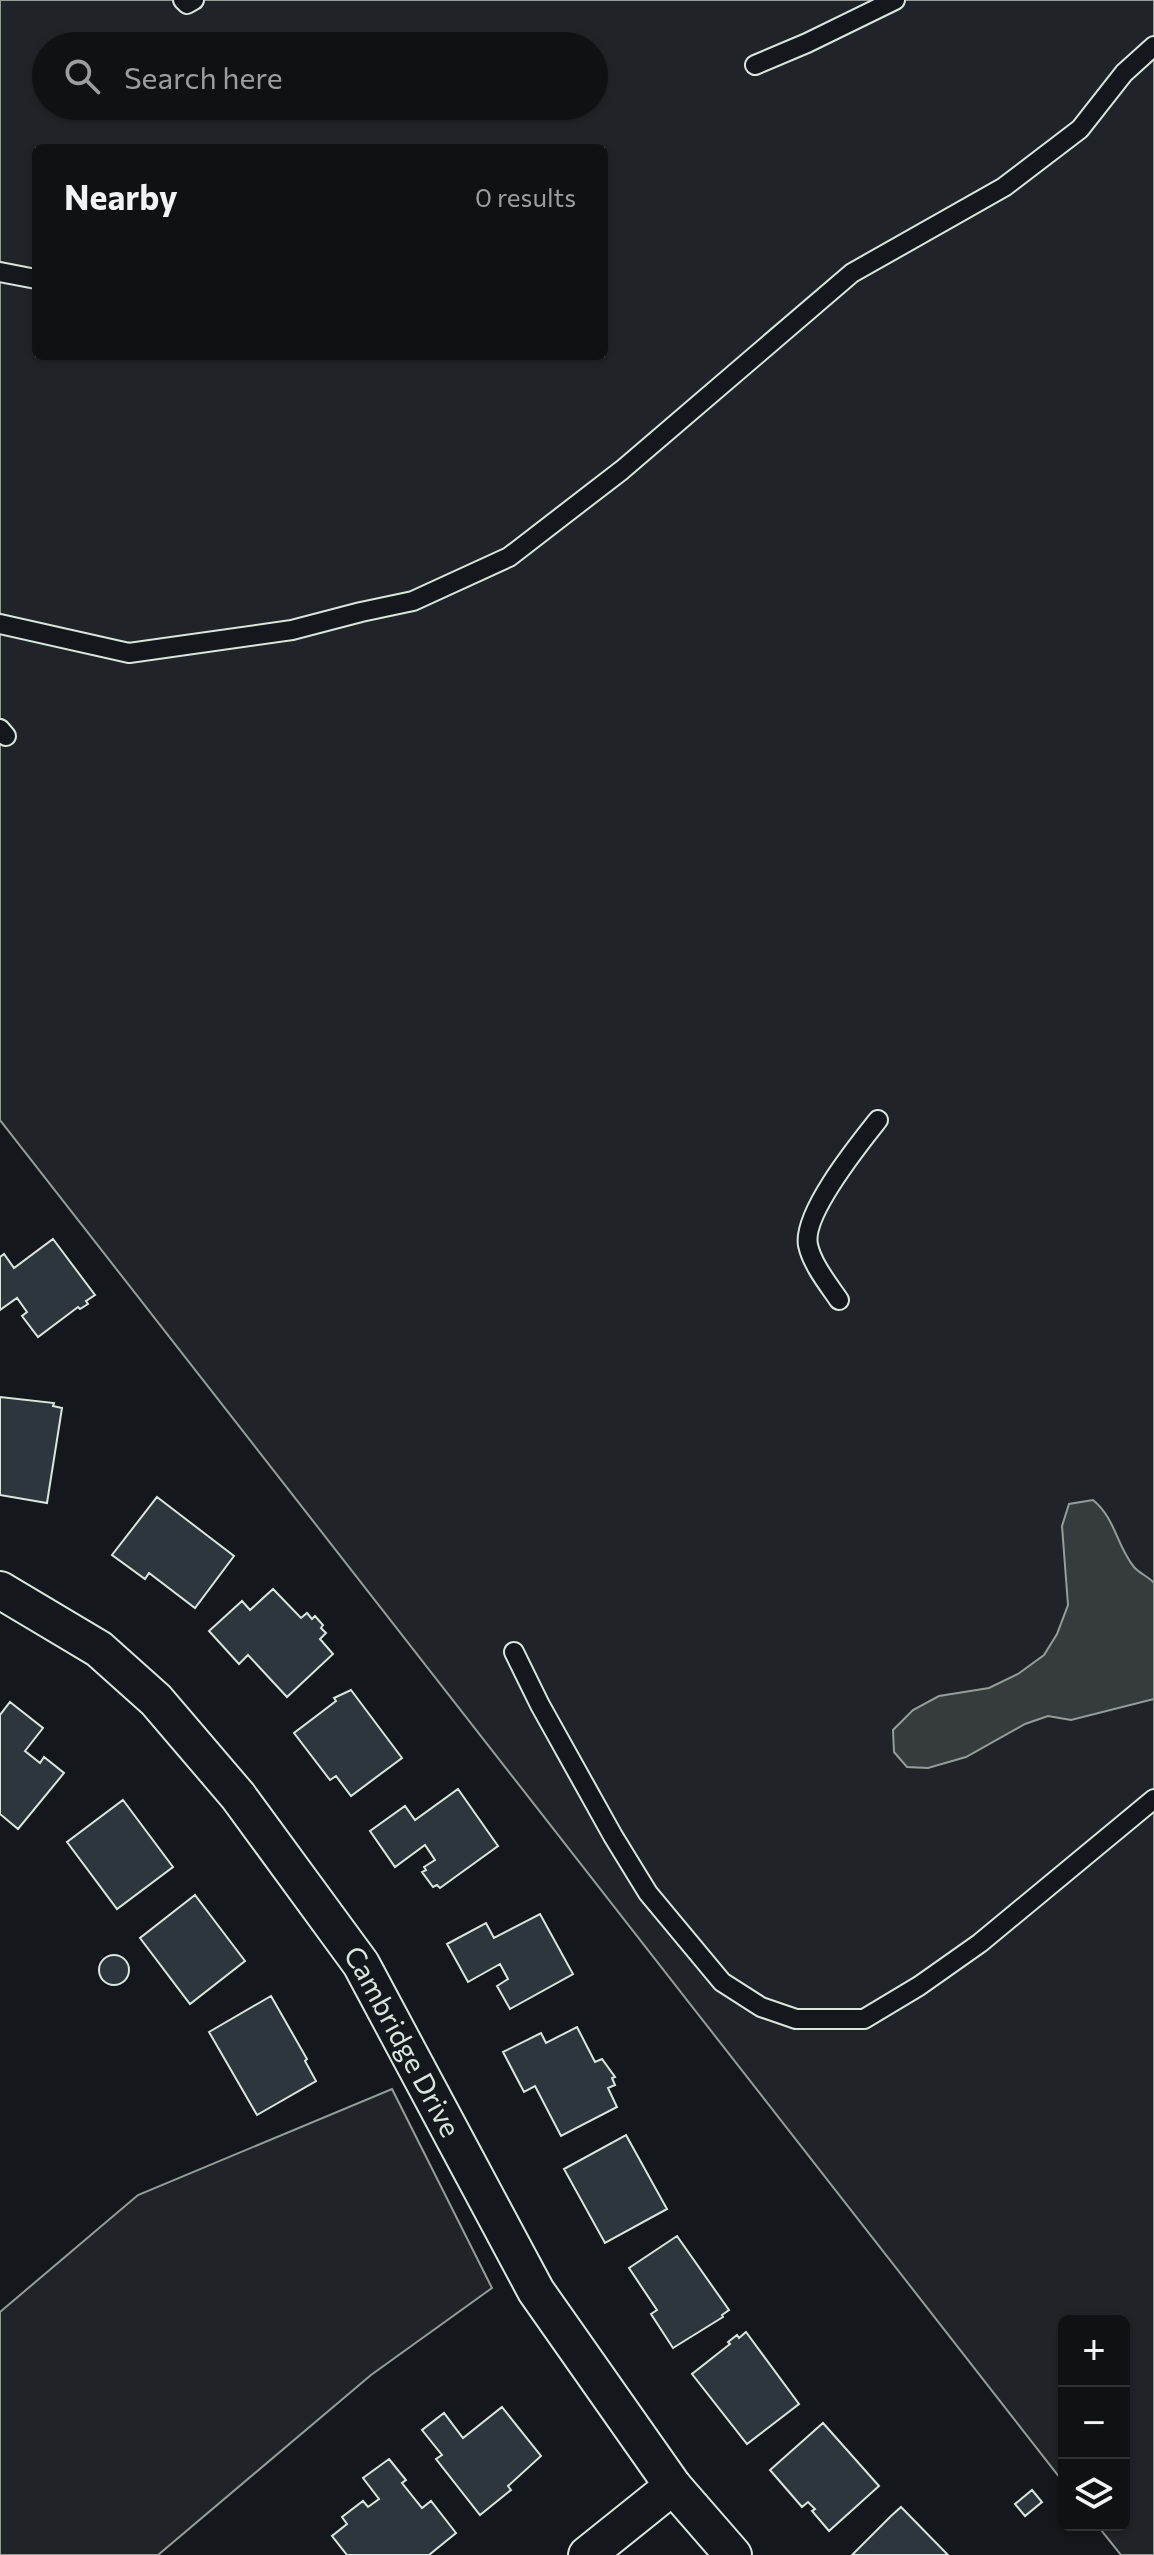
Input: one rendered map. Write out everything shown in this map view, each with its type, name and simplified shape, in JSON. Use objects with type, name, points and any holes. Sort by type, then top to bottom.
[{"type":"street","name":"Cambridge Drive","points":[[0,1590],[99,1649],[156,1700],[238,1796],[361,1964],[536,2291],[673,2486],[733,2555]]},
{"type":"street","points":[[587,2555],[673,2486]]},
{"type":"lane","points":[[183,0],[187,4],[194,0]]},
{"type":"lane","points":[[755,65],[895,0]]},
{"type":"lane","points":[[0,624],[129,653],[292,630],[413,601],[509,557],[622,470],[852,273],[1004,187],[1080,129],[1124,73],[1154,46]]},
{"type":"lane","points":[[0,272],[32,278]]},
{"type":"lane","points":[[839,1300],[823,1277],[808,1243],[815,1211],[848,1158],[878,1120]]},
{"type":"lane","points":[[514,1652],[540,1705],[648,1893],[722,1982],[761,2007],[796,2019],[864,2019],[919,1986],[980,1943],[1154,1799]]},
{"type":"shaded area","points":[[0,0],[1154,0],[1154,2555],[1121,2555],[1102,2531],[1130,2531],[1130,2315],[1058,2315],[1058,2475],[0,1120]]},
{"type":"shaded area","points":[[1093,1500],[1107,1515],[1134,1567],[1154,1583],[1154,1699],[1071,1720],[1048,1716],[1025,1724],[966,1757],[928,1768],[907,1767],[894,1752],[893,1730],[913,1710],[939,1696],[989,1688],[1018,1674],[1044,1655],[1057,1634],[1068,1605],[1062,1526],[1069,1504]]},
{"type":"shaded area","points":[[392,2089],[492,2288],[371,2375],[158,2555],[0,2555],[0,2312],[138,2195]]},
{"type":"building","points":[[53,1239],[95,1295],[86,1301],[88,1304],[80,1309],[78,1307],[38,1337],[22,1316],[27,1312],[17,1298],[0,1310],[0,1257],[4,1254],[14,1268]]},
{"type":"building","points":[[0,1397],[54,1403],[53,1406],[62,1408],[47,1503],[0,1495]]},
{"type":"building","points":[[157,1497],[234,1556],[195,1608],[149,1573],[145,1579],[112,1555]]},
{"type":"building","points":[[273,1589],[301,1618],[307,1613],[312,1619],[315,1616],[326,1633],[320,1639],[333,1654],[287,1697],[248,1655],[239,1664],[209,1631],[242,1601],[250,1610]]},
{"type":"building","points":[[351,1690],[402,1758],[351,1796],[336,1776],[330,1780],[294,1733],[336,1701],[334,1698]]},
{"type":"building","points":[[10,1702],[43,1728],[25,1751],[40,1763],[44,1757],[64,1773],[18,1829],[0,1814],[0,1715]]},
{"type":"building","points":[[458,1789],[498,1846],[440,1888],[437,1885],[433,1887],[422,1872],[435,1860],[425,1845],[395,1867],[370,1831],[405,1806],[415,1820]]},
{"type":"building","points":[[123,1800],[173,1867],[117,1909],[67,1842]]},
{"type":"building","points":[[195,1895],[245,1961],[190,2004],[140,1938]]},
{"type":"building","points":[[540,1914],[573,1974],[510,2009],[497,1986],[508,1979],[500,1964],[468,1982],[447,1944],[486,1923],[494,1938]]},
{"type":"building","points":[[114,1955],[125,1959],[129,1970],[125,1981],[114,1985],[103,1981],[99,1970],[103,1959]]},
{"type":"building","points":[[271,1996],[316,2081],[257,2115],[209,2032]]},
{"type":"building","points":[[577,2027],[595,2062],[602,2059],[615,2077],[612,2078],[615,2085],[608,2088],[617,2107],[561,2136],[535,2086],[524,2092],[503,2052],[541,2033],[546,2043]]},
{"type":"building","points":[[626,2135],[667,2209],[605,2243],[564,2169]]},
{"type":"building","points":[[677,2236],[729,2310],[723,2317],[673,2348],[651,2314],[657,2310],[629,2268]]},
{"type":"building","points":[[746,2332],[799,2404],[747,2444],[692,2374],[737,2335],[739,2338]]},
{"type":"building","points":[[502,2407],[541,2456],[508,2486],[511,2490],[480,2515],[436,2459],[442,2455],[422,2430],[444,2413],[463,2438]]},
{"type":"building","points":[[823,2423],[879,2486],[829,2531],[812,2511],[815,2509],[808,2502],[802,2507],[770,2470]]},
{"type":"building","points":[[389,2459],[406,2480],[402,2483],[422,2508],[431,2501],[456,2533],[429,2555],[347,2555],[332,2536],[347,2524],[342,2517],[363,2501],[368,2507],[379,2499],[363,2478]]},
{"type":"building","points":[[1032,2490],[1042,2502],[1025,2516],[1015,2504]]},
{"type":"building","points":[[901,2507],[948,2555],[852,2555],[891,2516]]}]
